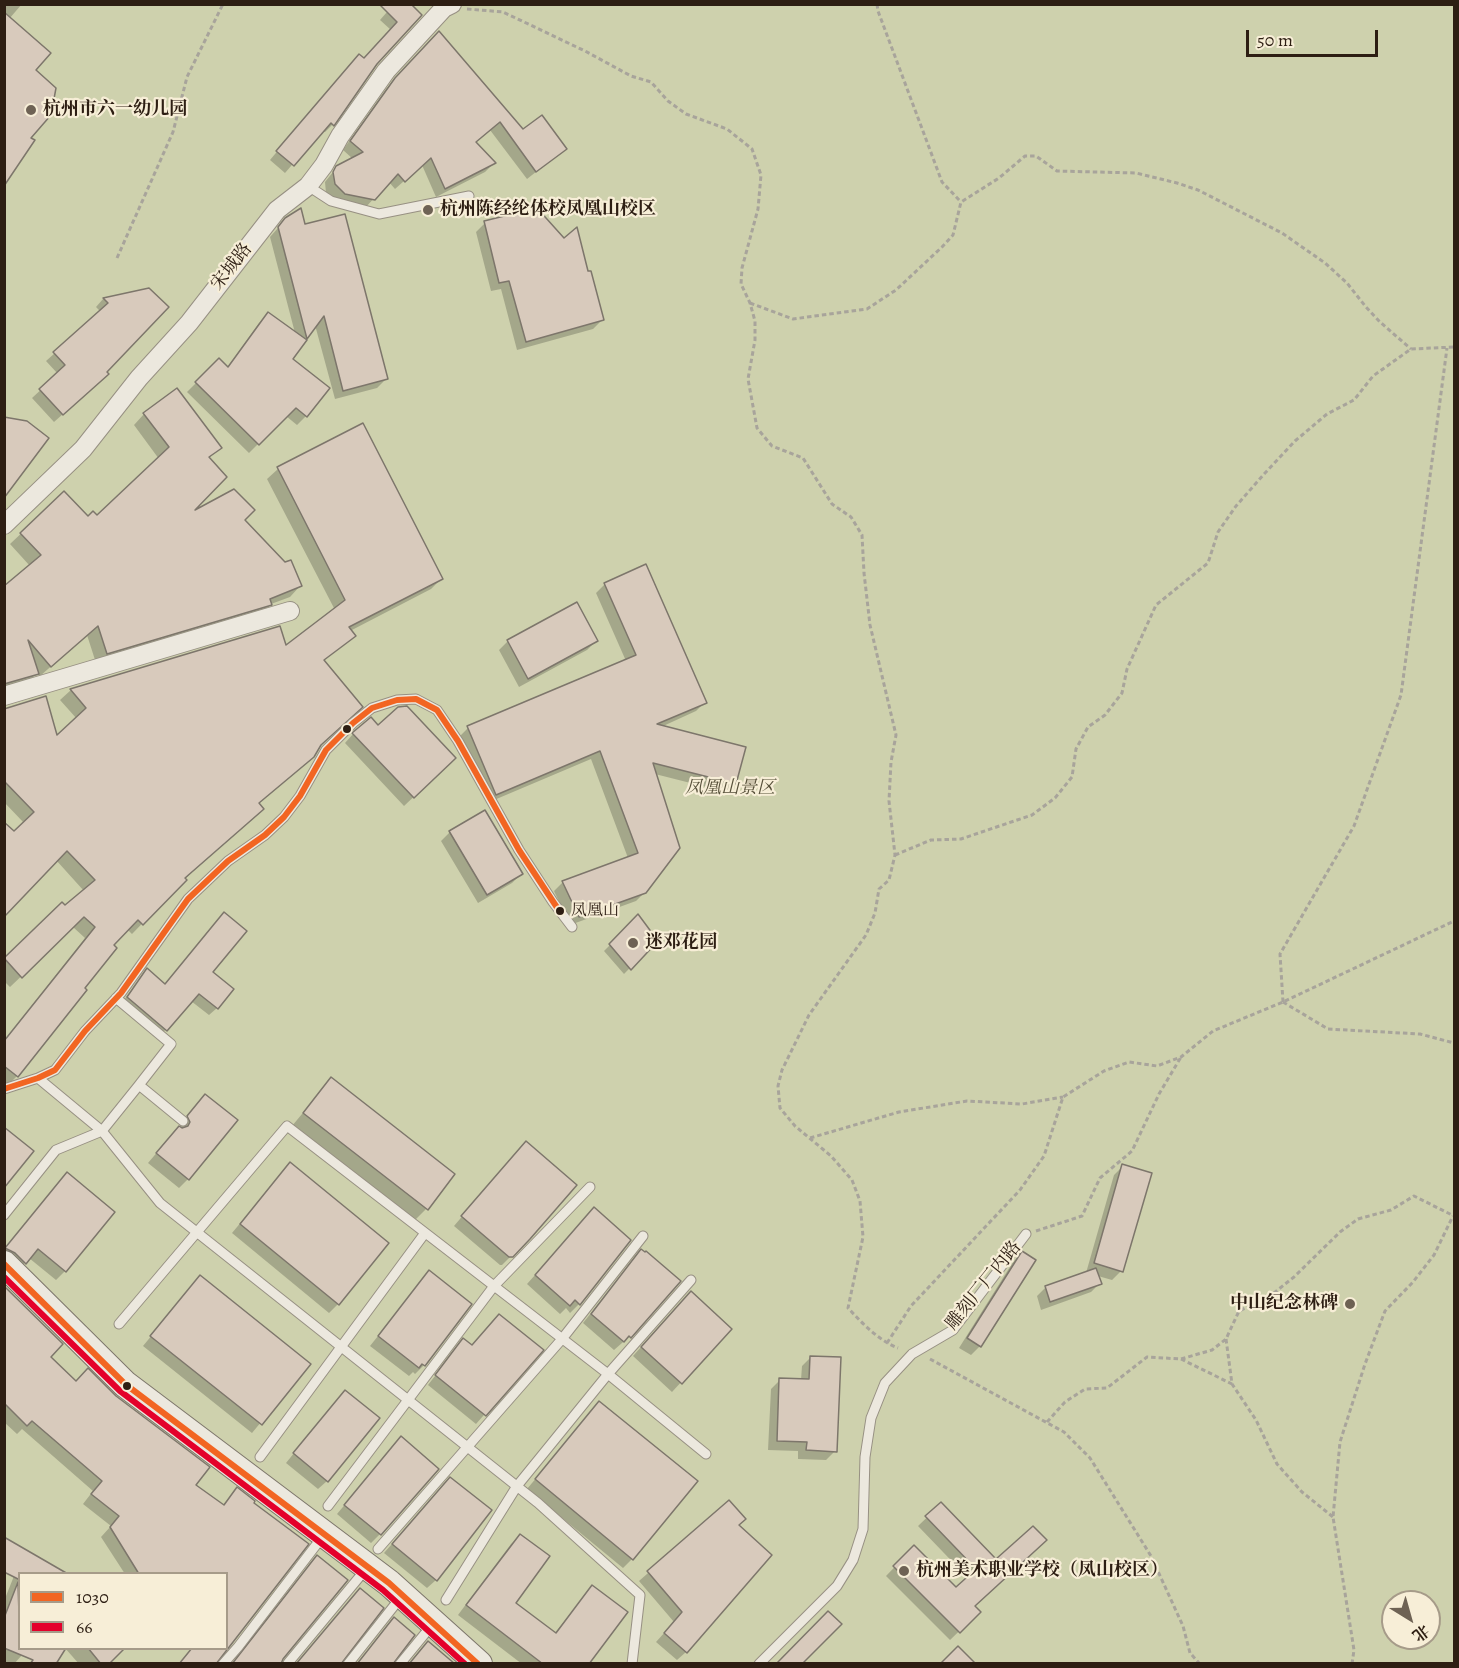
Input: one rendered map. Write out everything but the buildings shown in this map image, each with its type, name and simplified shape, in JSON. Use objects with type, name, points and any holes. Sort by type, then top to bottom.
[{"type":"street","name":"宋城路","points":[[4,525],[83,449],[139,378],[189,323],[277,210],[308,186],[386,71],[448,6]]},
{"type":"street","points":[[4,696],[290,611]]},
{"type":"street","points":[[4,1264],[125,1384],[324,1534],[373,1558],[402,1596],[433,1623],[469,1660]]},
{"type":"lane","points":[[308,186],[331,201],[379,214],[469,196]]},
{"type":"lane","points":[[4,1089],[55,1070],[85,1031],[116,998],[188,899],[228,861],[265,835],[284,817],[300,796],[326,750],[353,723],[372,708],[397,700],[416,699],[437,710],[458,741],[519,850],[572,927]]},
{"type":"lane","points":[[4,1215],[56,1150],[102,1131],[171,1044],[116,998]]},
{"type":"lane","points":[[38,1078],[102,1131],[160,1203],[538,1503],[640,1595],[632,1664]]},
{"type":"lane","points":[[140,1085],[183,1121]]},
{"type":"lane","points":[[119,1324],[287,1126],[608,1374],[706,1454]]},
{"type":"lane","points":[[328,1506],[494,1286],[590,1187]]},
{"type":"lane","points":[[260,1456],[425,1233]]},
{"type":"lane","name":"雕刻厂厂内路","points":[[759,1664],[837,1586],[853,1560],[863,1529],[865,1457],[871,1418],[885,1383],[912,1354],[953,1330],[1026,1234]]},
{"type":"lane","points":[[288,1663],[373,1558],[562,1339],[643,1236]]},
{"type":"lane","points":[[446,1599],[517,1486],[608,1374],[691,1280]]},
{"type":"lane","points":[[223,1664],[324,1534]]},
{"type":"lane","points":[[348,1664],[402,1596]]},
{"type":"lane","points":[[400,1664],[433,1623]]},
{"type":"path","points":[[117,258],[173,132],[187,77],[223,4]]},
{"type":"path","points":[[877,4],[942,182],[961,202]]},
{"type":"path","points":[[448,6],[502,12],[585,51],[631,76],[651,82],[669,101],[686,114],[727,129],[752,149],[761,175],[758,208],[742,267],[741,284],[755,321],[755,340],[748,380],[757,428],[772,446],[803,458],[832,504],[851,517],[862,535],[870,625],[896,735],[891,762],[890,801],[895,855],[889,880],[879,889],[876,913],[866,935],[809,1015],[782,1070],[778,1086],[780,1108],[795,1126],[831,1156],[852,1180],[860,1201],[863,1237],[848,1308],[887,1344],[933,1360],[1047,1422],[1064,1432],[1090,1458],[1151,1556],[1183,1626],[1190,1653],[1200,1664]]},
{"type":"path","points":[[750,303],[793,319],[867,309],[896,290],[942,247],[952,235],[961,202],[999,178],[1026,156],[1036,156],[1057,171],[1136,173],[1177,183],[1198,190],[1282,233],[1324,263],[1347,283],[1366,308],[1411,349]]},
{"type":"path","points":[[895,855],[931,840],[961,839],[1032,815],[1056,798],[1072,777],[1076,749],[1088,727],[1105,715],[1122,693],[1127,669],[1156,605],[1208,563],[1218,532],[1236,506],[1295,441],[1327,414],[1354,400],[1372,376],[1411,349],[1455,347]]},
{"type":"path","points":[[1283,1002],[1280,954],[1354,826],[1401,695],[1447,348]]},
{"type":"path","points":[[810,1138],[899,1112],[967,1101],[1022,1104],[1063,1097],[1104,1071],[1129,1062],[1157,1066],[1181,1057],[1213,1032],[1283,1002],[1455,921]]},
{"type":"path","points":[[1283,1002],[1328,1029],[1420,1034],[1455,1044]]},
{"type":"path","points":[[1026,1234],[1082,1216],[1100,1178],[1132,1151],[1159,1094],[1181,1057]]},
{"type":"path","points":[[887,1344],[911,1306],[1020,1190],[1044,1156],[1063,1097]]},
{"type":"path","points":[[1047,1422],[1065,1402],[1075,1395],[1085,1389],[1107,1388],[1147,1358],[1180,1359],[1212,1350],[1226,1339],[1239,1311],[1270,1296],[1294,1277],[1340,1232],[1358,1219],[1391,1210],[1414,1196],[1454,1215],[1434,1255],[1413,1282],[1385,1311],[1340,1442],[1333,1517],[1354,1650],[1352,1664]]},
{"type":"path","points":[[1226,1339],[1232,1384],[1256,1420],[1278,1464],[1302,1492],[1333,1517]]},
{"type":"path","points":[[1180,1359],[1232,1384]]},
{"type":"green space","name":"凤凰山景区","points":[[5,5],[1454,5],[1454,1663],[5,1664]]},
{"type":"transit line","name":"1030","points":[[4,1089],[55,1070],[85,1031],[121,993],[188,899],[228,861],[265,835],[284,817],[300,796],[326,750],[353,723],[372,708],[397,700],[416,699],[437,710],[458,741],[519,850],[560,912]]},
{"type":"transit line","name":"1030","points":[[4,1264],[125,1384],[389,1583],[478,1664]]},
{"type":"transit line","name":"66","points":[[4,1277],[120,1391],[383,1590],[465,1664]]},
{"type":"place","name":"杭州市六一幼儿园","points":[[31,110]]},
{"type":"place","name":"杭州陈经纶体校凤凰山校区","points":[[428,210]]},
{"type":"place","name":"凤凰山","points":[[560,911]]},
{"type":"place","name":"迷邓花园","points":[[633,943]]},
{"type":"place","name":"中山纪念林碑","points":[[1350,1304]]},
{"type":"place","name":"杭州美术职业学校（凤山校区）","points":[[904,1571]]}]
